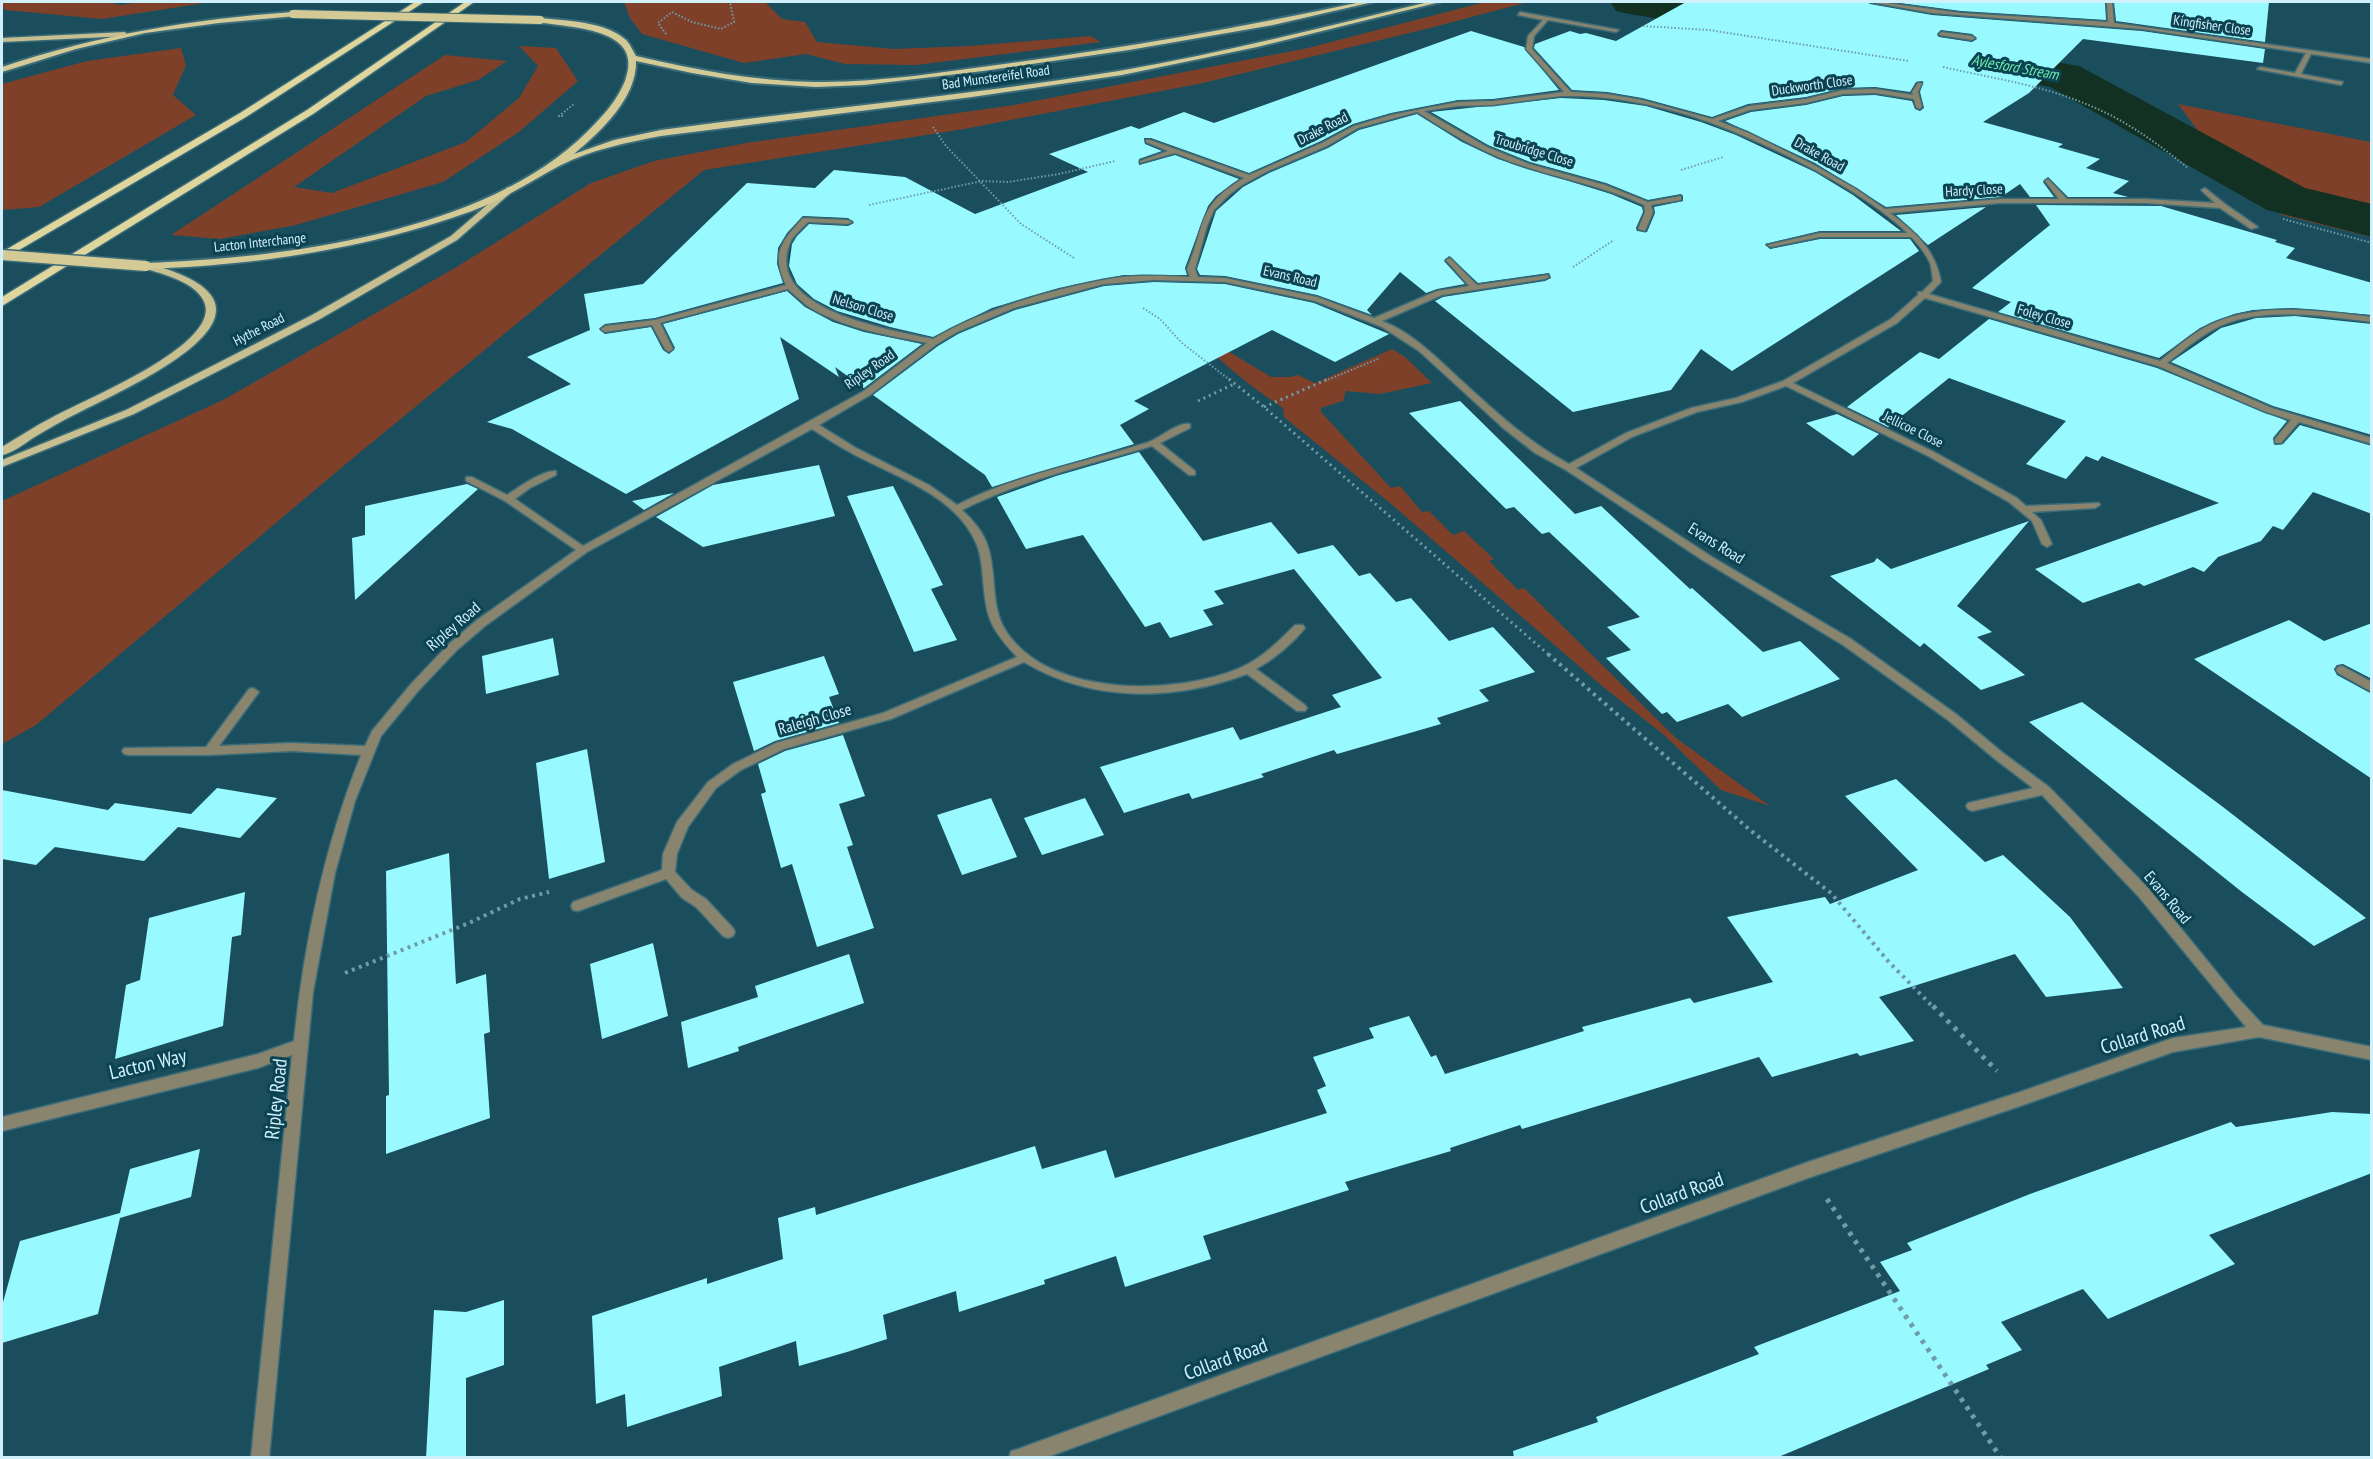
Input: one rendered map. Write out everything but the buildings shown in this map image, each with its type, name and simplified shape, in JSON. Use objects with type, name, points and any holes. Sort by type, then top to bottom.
[{"type":"highway","points":[[2,256],[243,116],[420,2]]},
{"type":"highway","points":[[2,302],[310,112],[470,2]]},
{"type":"highway","name":"Bad Munstereifel Road","points":[[632,57],[682,70],[733,79],[794,85],[854,82],[1019,64],[1180,41],[1369,2]]},
{"type":"highway","name":"Bad Munstereifel Road","points":[[557,163],[617,142],[661,133],[940,100],[1148,68],[1311,33],[1436,2]]},
{"type":"highway","points":[[2,70],[81,44],[125,34],[206,21],[293,14],[540,21],[578,26],[606,33],[624,43],[632,57],[634,68],[631,81],[606,118],[557,163]]},
{"type":"highway","name":"Lacton Interchange","points":[[2,256],[146,266],[275,257],[363,242],[470,208],[511,189],[557,163]]},
{"type":"main road","points":[[2,40],[125,34]]},
{"type":"main road","name":"Hythe Road","points":[[2,464],[130,412],[316,317],[454,237],[511,189]]},
{"type":"main road","points":[[2,452],[153,369],[189,346],[206,327],[210,310],[206,296],[201,290],[175,274],[146,266]]},
{"type":"street","name":"Kingfisher Close","points":[[1873,2],[1972,17],[2030,17],[2111,25],[2372,61]]},
{"type":"street","points":[[2110,2],[2111,25]]},
{"type":"street","points":[[1520,14],[1617,30]]},
{"type":"street","points":[[1941,34],[1972,41],[1972,17]]},
{"type":"street","points":[[1546,20],[1535,30],[1529,40],[1529,49],[1569,94]]},
{"type":"street","points":[[2297,76],[2309,52]]},
{"type":"street","points":[[2260,69],[2341,83]]},
{"type":"street","points":[[1919,107],[1915,92],[1920,84]]},
{"type":"street","name":"Duckworth Close","points":[[1714,120],[1749,108],[1806,101],[1843,92],[1875,91],[1915,97]]},
{"type":"street","name":"Drake Road","points":[[1195,278],[1191,269],[1198,256],[1206,216],[1224,196],[1250,178],[1330,143],[1353,128],[1457,104],[1569,94],[1652,103],[1714,120],[1783,150],[1857,192],[1883,211],[1912,235],[1934,264],[1937,282],[1921,294],[1894,321],[1786,383],[1739,400],[1694,410],[1629,435],[1569,468]]},
{"type":"street","name":"Troubridge Close","points":[[1419,111],[1471,142],[1499,155],[1594,182],[1623,192],[1647,204]]},
{"type":"street","points":[[1148,141],[1250,178]]},
{"type":"street","points":[[1142,162],[1174,151]]},
{"type":"street","points":[[2048,181],[2066,202]]},
{"type":"street","name":"Hardy Close","points":[[2205,190],[2222,206],[2254,227]]},
{"type":"street","points":[[1642,228],[1649,212],[1647,204],[1675,199]]},
{"type":"street","name":"Hardy Close","points":[[1883,211],[1979,201],[2154,202],[2222,206]]},
{"type":"street","points":[[605,329],[655,322],[791,286],[784,277],[782,267],[785,243],[806,220],[848,222]]},
{"type":"street","points":[[1771,245],[1820,235],[1912,235]]},
{"type":"street","points":[[1450,260],[1474,287]]},
{"type":"street","points":[[1374,321],[1440,293],[1545,277]]},
{"type":"street","name":"Ripley Road","points":[[260,1458],[306,992],[328,873],[350,801],[376,734],[415,687],[453,647],[583,550],[867,393],[934,342],[981,317],[1011,306],[1104,282],[1195,278]]},
{"type":"street","name":"Evans Road","points":[[1195,278],[1225,280],[1306,295],[1374,321],[1398,333],[1422,349],[1506,426],[1538,451],[1569,468],[1708,559],[1846,642],[1952,717],[2045,790],[2144,893],[2223,991],[2259,1031]]},
{"type":"street","name":"Nelson Close","points":[[791,286],[796,293],[819,309],[840,318],[934,342]]},
{"type":"street","name":"Foley Close","points":[[1921,294],[2161,364],[2270,410],[2372,441]]},
{"type":"street","points":[[2161,364],[2190,342],[2221,323],[2248,316],[2302,314],[2372,320]]},
{"type":"street","points":[[655,322],[669,349]]},
{"type":"street","name":"Jellicoe Close","points":[[1786,383],[1978,479],[2024,509],[2036,520],[2047,544]]},
{"type":"street","points":[[2278,441],[2297,419]]},
{"type":"street","points":[[812,425],[863,456],[914,481],[956,508],[973,528],[983,547],[992,609],[1002,634],[1024,658],[1065,679],[1115,688],[1158,690],[1198,685],[1227,678],[1248,669],[1277,649],[1299,628]]},
{"type":"street","points":[[956,508],[990,492],[1034,477],[1154,443],[1187,426]]},
{"type":"street","points":[[1154,443],[1192,473]]},
{"type":"street","points":[[508,499],[553,473]]},
{"type":"street","points":[[469,479],[508,499],[583,550]]},
{"type":"street","points":[[2024,509],[2096,505]]},
{"type":"street","name":"Raleigh Close","points":[[668,873],[670,854],[682,825],[712,785],[737,767],[780,746],[887,716],[1024,658]]},
{"type":"street","points":[[1248,669],[1301,708]]},
{"type":"street","points":[[2342,670],[2372,688]]},
{"type":"street","points":[[209,751],[254,692]]},
{"type":"street","points":[[129,751],[209,751],[291,747],[369,751]]},
{"type":"street","points":[[1972,806],[2045,790]]},
{"type":"street","points":[[578,906],[668,873],[728,932]]},
{"type":"street","name":"Collard Road","points":[[1018,1458],[1808,1170],[2173,1045],[2259,1031],[2372,1054]]},
{"type":"street","name":"Lacton Way","points":[[2,1124],[106,1096],[258,1061],[302,1045]]},
{"type":"path","points":[[1617,30],[1619,25],[1709,30],[1915,62]]},
{"type":"path","points":[[1937,66],[2038,88],[2088,105],[2163,147],[2195,174]]},
{"type":"path","points":[[576,102],[559,116],[606,118]]},
{"type":"path","points":[[929,121],[946,146],[1021,224],[1084,264],[1104,282],[1160,320],[1182,343],[1264,407],[1750,830],[1832,892],[1888,961],[2023,1098]]},
{"type":"path","points":[[1675,199],[1664,185],[1669,177],[1684,168],[1732,156],[1783,150]]},
{"type":"path","points":[[848,222],[862,205],[891,202],[982,181],[1018,180],[1059,174],[1133,156],[1155,156]]},
{"type":"path","points":[[2278,217],[2372,243]]},
{"type":"path","points":[[1545,277],[1557,277],[1628,231],[1642,228]]},
{"type":"path","points":[[1264,407],[1301,394],[1354,367],[1396,352],[1422,349]]},
{"type":"path","points":[[306,992],[358,967],[469,923],[520,899],[566,887],[578,906]]},
{"type":"path","points":[[1808,1170],[2001,1458]]},
{"type":"shaded area","points":[[2,2],[107,2],[120,5],[141,2],[211,2],[102,19],[5,10]]},
{"type":"shaded area","points":[[624,2],[765,2],[782,19],[805,22],[817,42],[894,49],[969,46],[1090,36],[1101,42],[916,65],[845,64],[806,54],[744,63],[642,34],[630,18]]},
{"type":"shaded area","points":[[1485,2],[1528,2],[1203,83],[964,129],[704,170],[347,463],[36,725],[2,744],[2,501],[223,400],[455,268],[591,183],[654,161],[746,143],[1014,105],[1308,48]]},
{"type":"shaded area","points":[[519,46],[556,48],[578,81],[519,132],[443,182],[296,225],[220,239],[171,235],[445,55],[507,61],[478,80],[426,96],[294,187],[332,193],[466,142],[519,98],[538,66]]},
{"type":"shaded area","points":[[181,48],[186,65],[173,95],[196,115],[39,207],[2,210],[2,84],[87,61]]},
{"type":"shaded area","points":[[2178,104],[2371,142],[2371,237],[2282,215],[2208,144]]},
{"type":"shaded area","points":[[1181,323],[1271,377],[1298,375],[1315,383],[1392,349],[1405,357],[1432,383],[1380,394],[1346,391],[1343,401],[1321,408],[1321,412],[1391,488],[1400,486],[1422,512],[1429,511],[1453,535],[1464,531],[1494,559],[1489,561],[1518,590],[1524,588],[1676,738],[1770,806],[1721,790],[1663,734],[1602,686],[1390,503],[1284,417],[1283,408],[1230,368]]},
{"type":"waterway","name":"Aylesford Stream","points":[[1630,2],[1796,30]]},
{"type":"waterway","name":"Aylesford Stream","points":[[1926,53],[2063,76],[2286,199],[2372,221]]}]
